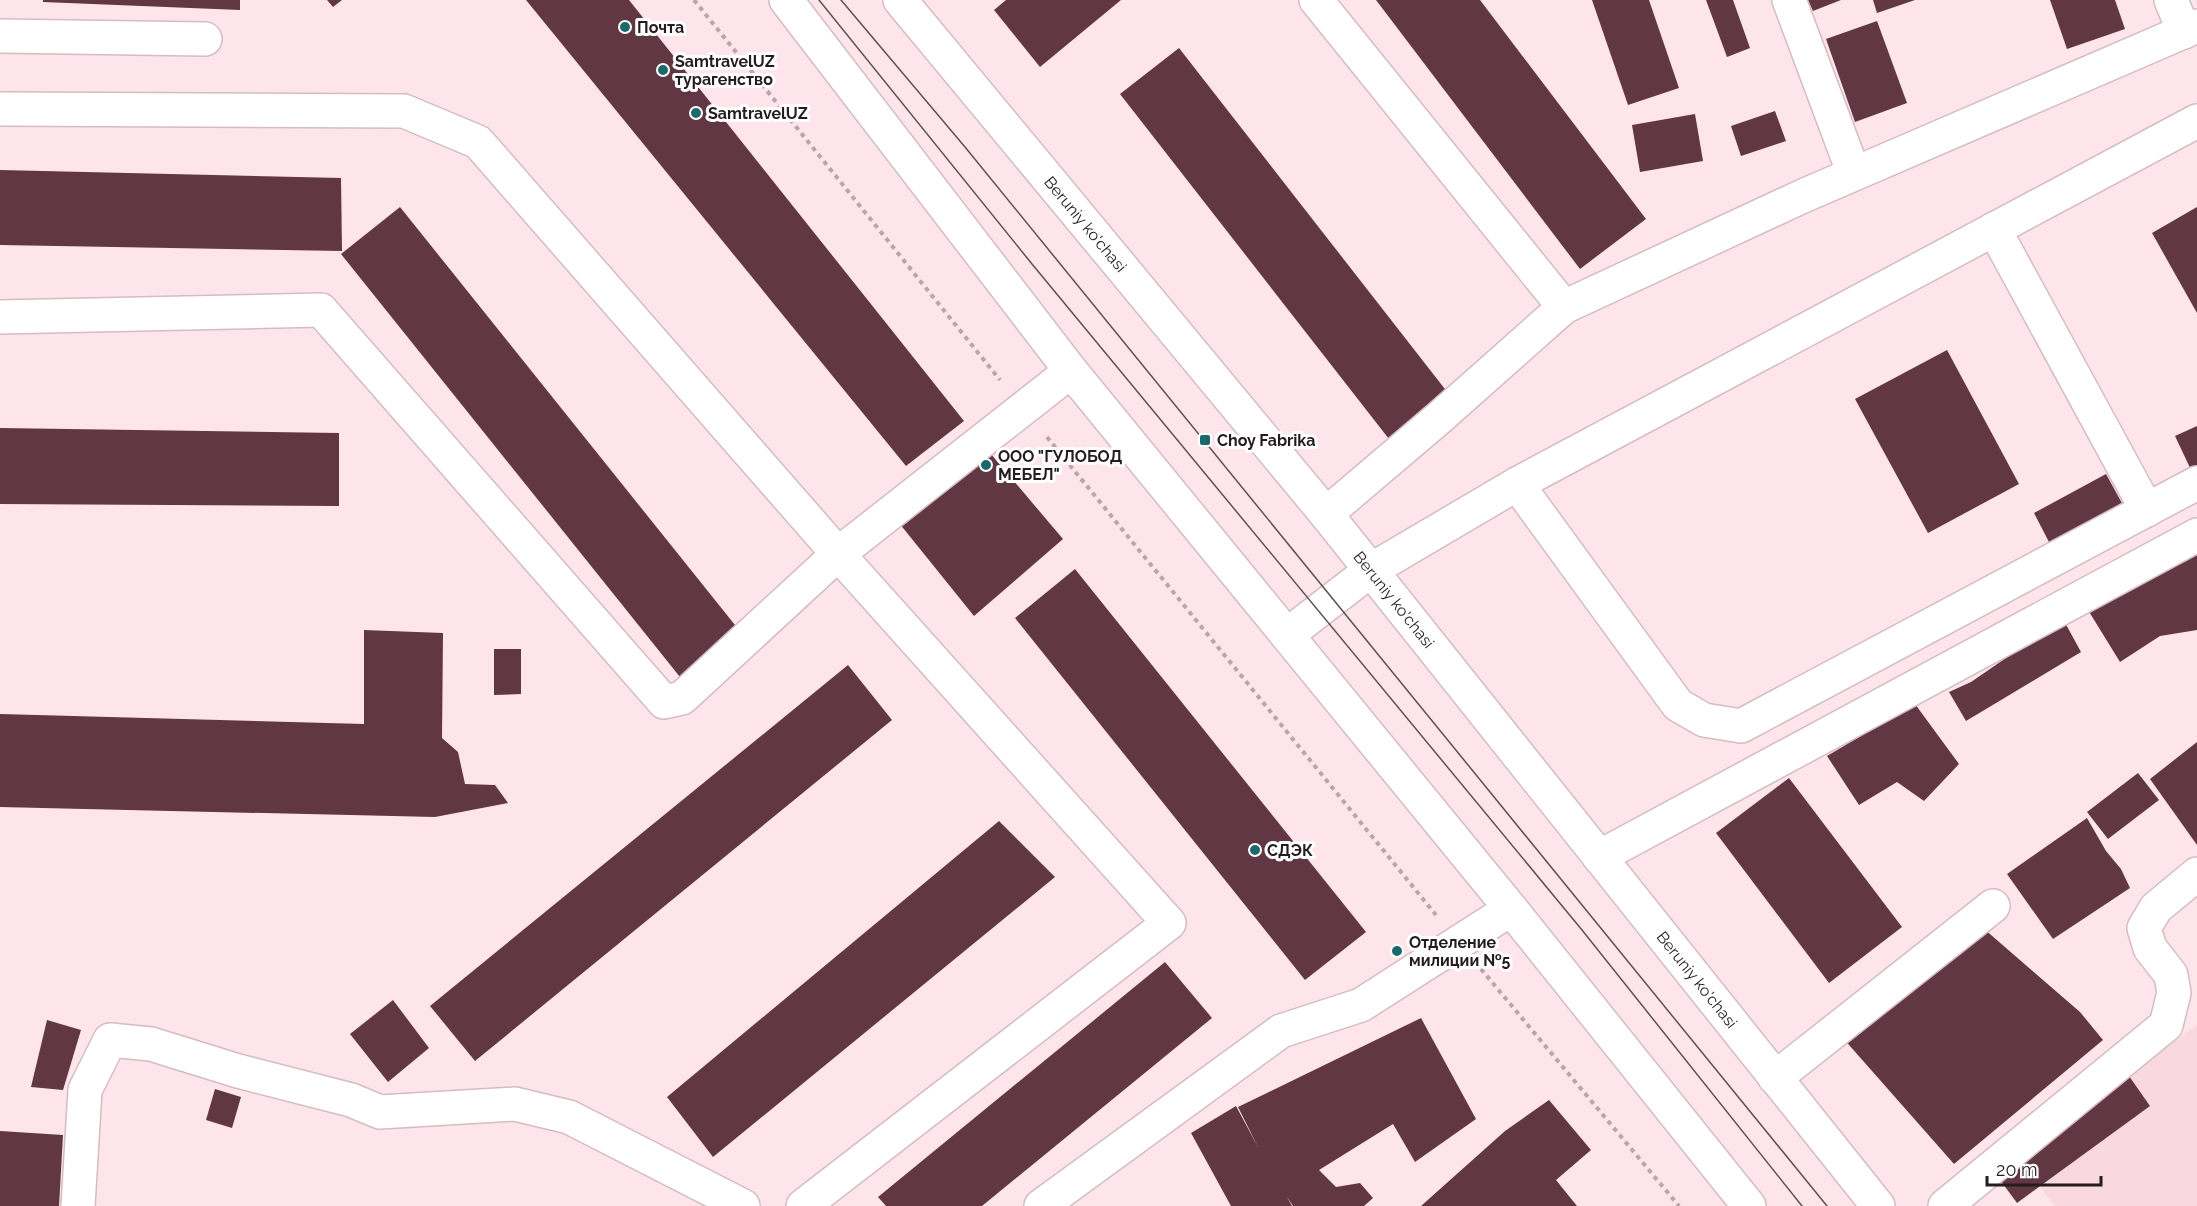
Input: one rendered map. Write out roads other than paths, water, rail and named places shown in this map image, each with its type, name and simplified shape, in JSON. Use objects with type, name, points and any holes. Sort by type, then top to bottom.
[{"type":"street","points":[[786,0],[1071,371],[1511,909],[1749,1206]]},
{"type":"street","name":"Beruniy ko'chasi","points":[[900,0],[1326,514],[1878,1206]]},
{"type":"street","points":[[1316,0],[1564,307]]},
{"type":"street","points":[[1789,0],[1854,174]]},
{"type":"street","points":[[1326,514],[1564,307],[1854,174],[2190,29],[2171,0]]},
{"type":"street","points":[[0,36],[205,39]]},
{"type":"street","points":[[0,109],[404,111],[478,142],[838,554],[1169,923],[803,1206]]},
{"type":"street","points":[[1287,635],[1371,570],[1517,484],[2197,121]]},
{"type":"street","points":[[1994,230],[2147,510]]},
{"type":"street","points":[[0,317],[321,310],[664,702],[682,698],[838,554],[1071,371]]},
{"type":"street","points":[[1517,484],[1678,705],[1704,720],[1741,726],[2197,483]]},
{"type":"street","points":[[1599,857],[2197,535]]},
{"type":"street","points":[[1945,1206],[2166,1025],[2174,993],[2171,975],[2150,948],[2144,928],[2156,908],[2197,874]]},
{"type":"street","points":[[1775,1078],[1992,906]]},
{"type":"street","points":[[1041,1206],[1281,1031],[1361,1005],[1511,909]]},
{"type":"street","points":[[78,1206],[85,1090],[110,1040],[151,1044],[238,1071],[351,1100],[380,1112],[514,1104],[569,1117],[743,1206]]},
{"type":"tram line","points":[[819,0],[1032,264],[1582,930],[1802,1206]]},
{"type":"tram line","points":[[841,0],[965,147],[1827,1206]]},
{"type":"place","name":"Почта","points":[[625,27]]},
{"type":"place","name":"SamtravelUZ турагенство","points":[[663,70]]},
{"type":"place","name":"SamtravelUZ","points":[[696,113]]},
{"type":"place","name":"Choy Fabrika","points":[[1205,440]]},
{"type":"place","name":"ООО \"ГУЛОБОД МЕБЕЛ\"","points":[[986,465]]},
{"type":"place","name":"СДЭК","points":[[1255,850]]},
{"type":"place","name":"Отделение милиции №5","points":[[1397,951]]}]
